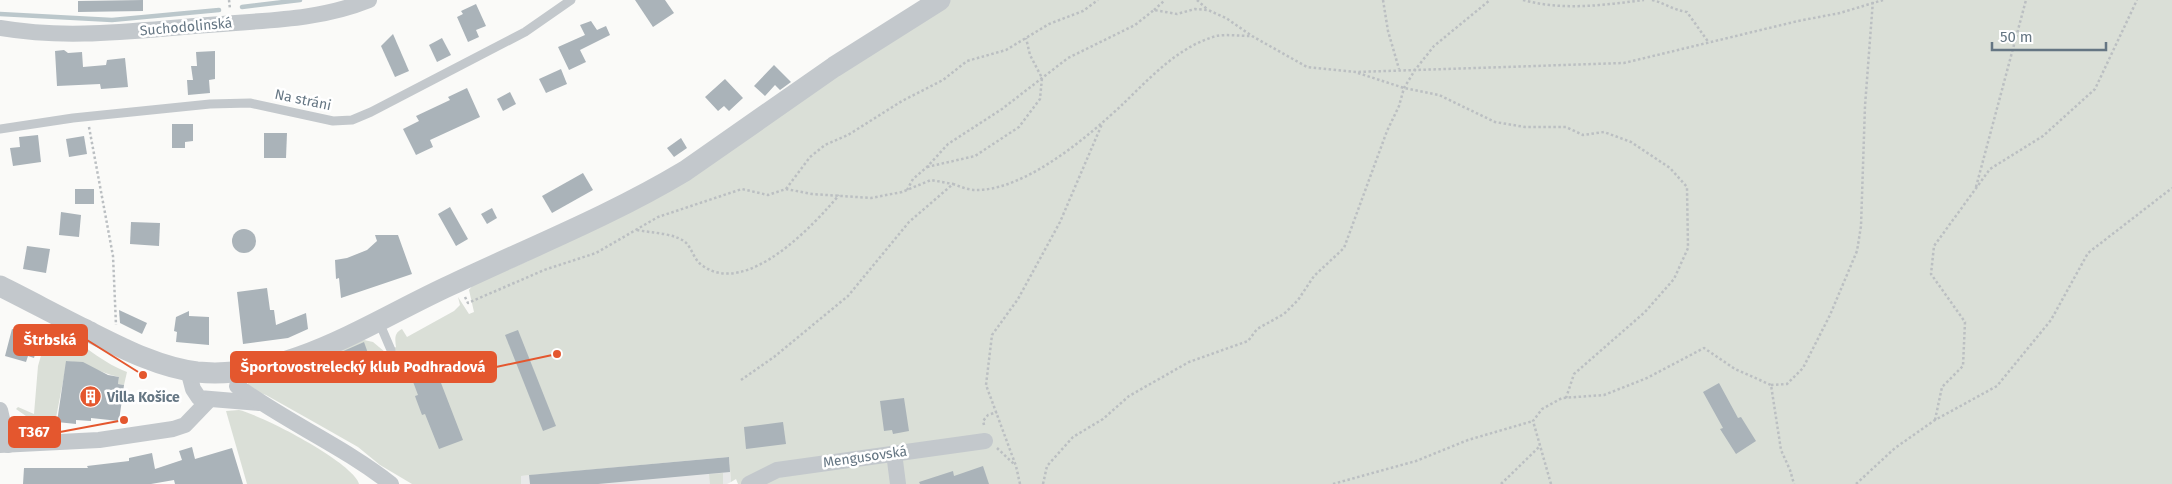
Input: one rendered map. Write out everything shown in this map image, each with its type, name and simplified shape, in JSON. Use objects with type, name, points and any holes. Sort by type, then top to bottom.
[{"type":"street","name":"Suchodolinská","points":[[0,28],[54,34],[92,35],[319,16],[369,0]]},
{"type":"street","points":[[0,410],[4,445],[108,439],[144,434],[186,424],[208,400],[234,385],[281,362],[355,334],[448,286],[595,219],[660,186],[685,171],[834,67],[940,0]]},
{"type":"street","points":[[0,286],[122,348],[186,376],[234,385],[262,404],[364,464],[391,484]]},
{"type":"street","points":[[186,376],[199,398],[208,400]]},
{"type":"street","points":[[186,376],[186,424]]},
{"type":"street","name":"Mengusovská","points":[[749,484],[777,470],[894,454],[985,434]]},
{"type":"street","points":[[894,454],[898,484]]},
{"type":"street","points":[[364,464],[370,474],[372,484]]},
{"type":"lane","name":"Na stráni","points":[[0,129],[87,117],[210,104],[250,103],[333,121],[352,120],[525,32],[571,0]]},
{"type":"lane","points":[[379,322],[391,350]]},
{"type":"path","points":[[786,189],[810,157],[825,145],[848,134],[902,100],[943,80],[967,61],[1006,50],[1049,24],[1083,11],[1098,0]]},
{"type":"path","points":[[907,190],[913,179],[927,168],[948,144],[1002,109],[1068,58],[1135,25],[1165,0]]},
{"type":"path","points":[[1382,0],[1388,32],[1399,69]]},
{"type":"path","points":[[1043,484],[1047,466],[1073,437],[1103,419],[1129,396],[1190,362],[1248,341],[1256,329],[1284,314],[1298,300],[1314,276],[1344,248],[1387,131],[1399,106],[1404,88],[1415,70],[1434,46],[1490,0]]},
{"type":"path","points":[[1523,0],[1559,7],[1602,6],[1644,0]]},
{"type":"path","points":[[1652,0],[1664,3],[1672,10],[1687,12],[1709,43]]},
{"type":"path","points":[[1154,10],[1178,14],[1195,9],[1208,10],[1226,18],[1252,36],[1307,67],[1356,72],[1399,69],[1624,63],[1840,13],[1883,0]]},
{"type":"path","points":[[1975,189],[2026,0]]},
{"type":"path","points":[[1935,420],[1942,387],[1963,366],[1965,322],[1931,274],[1934,246],[1990,169],[2043,136],[2095,89],[2137,0]]},
{"type":"path","points":[[1200,1],[1208,10]]},
{"type":"path","points":[[1333,484],[1416,461],[1468,440],[1533,421],[1542,409],[1566,398],[1604,394],[1647,378],[1704,348],[1735,369],[1772,385],[1787,384],[1803,368],[1830,315],[1857,252],[1861,226],[1864,106],[1873,2]]},
{"type":"path","points":[[448,286],[462,292],[468,303],[544,270],[596,253],[658,217],[742,188],[768,195],[786,189],[812,194],[871,198],[907,190],[931,180],[973,190],[996,188],[1019,180],[1039,169],[1103,122],[1172,57],[1217,36],[1252,36]]},
{"type":"path","points":[[927,168],[975,156],[1018,127],[1040,99],[1042,78],[1030,54],[1026,38]]},
{"type":"path","points":[[1356,72],[1404,88],[1439,95],[1495,122],[1525,127],[1566,127],[1583,135],[1604,132],[1631,142],[1670,168],[1687,187],[1688,248],[1674,279],[1645,312],[1574,374],[1566,398]]},
{"type":"path","points":[[87,117],[113,256],[116,325]]},
{"type":"path","points":[[1020,484],[1016,466],[986,385],[992,335],[1018,299],[1060,222],[1103,122]]},
{"type":"path","points":[[741,380],[774,357],[848,296],[909,222],[953,184]]},
{"type":"path","points":[[1856,484],[1896,448],[1935,420],[1998,386],[2051,320],[2088,253],[2172,188]]},
{"type":"path","points":[[636,230],[676,237],[688,243],[693,256],[704,267],[728,274],[740,273],[791,247],[839,195]]},
{"type":"path","points":[[1772,385],[1781,450],[1794,484]]},
{"type":"path","points":[[996,412],[988,415],[983,420],[985,434],[1016,466]]},
{"type":"path","points":[[1533,421],[1551,484]]},
{"type":"path","points":[[1501,484],[1540,446]]},
{"type":"shaded area","points":[[939,0],[2172,0],[2172,484],[738,484],[736,479],[731,482],[729,457],[521,476],[521,484],[412,484],[380,465],[358,447],[266,395],[248,389],[248,380],[313,360],[364,340],[373,342],[385,352],[396,347],[396,334],[402,329],[407,337],[454,311],[460,305],[458,297],[469,314],[474,312],[469,290],[473,285],[528,261]]},
{"type":"shaded area","points":[[50,324],[97,356],[127,372],[124,385],[118,384],[119,377],[67,361],[54,428],[33,421],[16,409],[18,407],[34,414],[38,366]]},
{"type":"shaded area","points":[[239,410],[267,421],[306,441],[341,464],[353,475],[359,484],[247,484],[226,411]]},
{"type":"shaded area","points":[[729,457],[731,482],[727,484],[521,484],[521,476]]},
{"type":"shaded area","points":[[723,473],[723,484],[710,484],[709,474]]},
{"type":"building","points":[[143,0],[143,11],[78,12],[78,1]]},
{"type":"building","points":[[635,0],[665,0],[674,13],[653,27]]},
{"type":"building","points":[[476,4],[486,26],[476,30],[479,37],[468,42],[457,17],[463,14],[461,11]]},
{"type":"building","points":[[591,21],[597,30],[606,26],[610,35],[580,50],[586,62],[569,70],[558,47],[585,35],[580,25]]},
{"type":"building","points":[[393,34],[409,71],[395,77],[381,46]]},
{"type":"building","points":[[442,38],[451,55],[437,62],[429,45]]},
{"type":"building","points":[[64,50],[68,53],[82,52],[83,67],[106,65],[107,60],[125,58],[128,87],[101,89],[100,84],[57,86],[55,51]]},
{"type":"building","points":[[215,51],[215,79],[209,80],[210,93],[188,95],[187,80],[193,80],[191,66],[197,66],[196,52]]},
{"type":"building","points":[[774,65],[791,82],[780,90],[775,85],[765,96],[754,86]]},
{"type":"building","points":[[561,69],[567,84],[546,93],[539,79]]},
{"type":"building","points":[[725,79],[743,98],[729,111],[724,106],[718,111],[705,97]]},
{"type":"building","points":[[467,88],[480,117],[430,140],[433,147],[416,155],[403,129],[419,121],[416,116],[450,100],[448,97]]},
{"type":"building","points":[[510,92],[516,104],[503,111],[497,99]]},
{"type":"building","points":[[172,124],[193,124],[193,141],[185,142],[185,148],[172,148]]},
{"type":"building","points":[[264,133],[287,133],[286,158],[264,158]]},
{"type":"building","points":[[38,135],[41,162],[13,166],[10,148],[20,147],[19,137]]},
{"type":"building","points":[[84,136],[87,154],[69,157],[66,139]]},
{"type":"building","points":[[681,138],[687,148],[674,157],[667,148]]},
{"type":"building","points":[[583,173],[593,190],[552,213],[542,196]]},
{"type":"building","points":[[75,189],[94,189],[94,204],[75,204]]},
{"type":"building","points":[[450,207],[468,239],[456,246],[438,214]]},
{"type":"building","points":[[492,208],[497,218],[487,224],[481,214]]},
{"type":"building","points":[[61,212],[81,215],[79,237],[59,235]]},
{"type":"building","points":[[131,222],[160,223],[159,246],[130,244]]},
{"type":"building","points":[[244,229],[253,232],[256,241],[253,250],[244,253],[235,250],[232,241],[235,232]]},
{"type":"building","points":[[375,235],[398,235],[412,274],[341,298],[339,278],[336,279],[335,260],[347,258],[367,250],[377,241]]},
{"type":"building","points":[[27,246],[50,249],[46,273],[23,269]]},
{"type":"building","points":[[267,288],[270,310],[274,310],[276,325],[306,313],[308,329],[288,338],[243,344],[237,292]]},
{"type":"building","points":[[119,310],[147,323],[142,334],[120,323]]},
{"type":"building","points":[[189,311],[189,316],[209,317],[209,345],[176,342],[177,332],[174,331],[176,317]]},
{"type":"building","points":[[24,327],[41,332],[34,358],[28,356],[26,362],[5,356],[12,329],[22,332]]},
{"type":"building","points":[[518,330],[556,426],[543,431],[505,335]]},
{"type":"building","points":[[364,342],[370,359],[320,379],[314,364]]},
{"type":"building","name":"Villa Košice","points":[[66,361],[83,362],[108,375],[119,377],[118,384],[124,385],[119,421],[91,418],[91,421],[76,420],[76,424],[57,422]]},
{"type":"building","points":[[436,370],[463,440],[439,449],[425,414],[422,415],[415,396],[418,395],[412,379]]},
{"type":"building","points":[[1719,383],[1738,418],[1741,417],[1756,441],[1736,454],[1720,429],[1723,428],[1703,392]]},
{"type":"building","points":[[904,398],[909,431],[893,434],[892,430],[884,431],[880,401]]},
{"type":"building","points":[[783,422],[786,444],[746,449],[744,427]]},
{"type":"building","points":[[192,447],[195,459],[232,448],[243,484],[175,484],[174,480],[151,484],[23,484],[24,468],[88,468],[87,466],[129,461],[129,458],[152,453],[155,469],[182,460],[179,451]]},
{"type":"building","points":[[729,457],[730,472],[598,484],[530,484],[529,475]]},
{"type":"building","points":[[983,466],[989,484],[920,484],[919,482],[953,471],[954,476]]},
{"type":"waterway","points":[[242,7],[300,0]]},
{"type":"waterway","points":[[0,14],[112,20],[219,10]]},
{"type":"place","name":"Športovostrelecký klub Podhradová","points":[[557,354]]},
{"type":"place","name":"Štrbská","points":[[143,375]]},
{"type":"place","name":"Villa Košice","points":[[91,397]]},
{"type":"place","name":"T367","points":[[124,420]]}]
